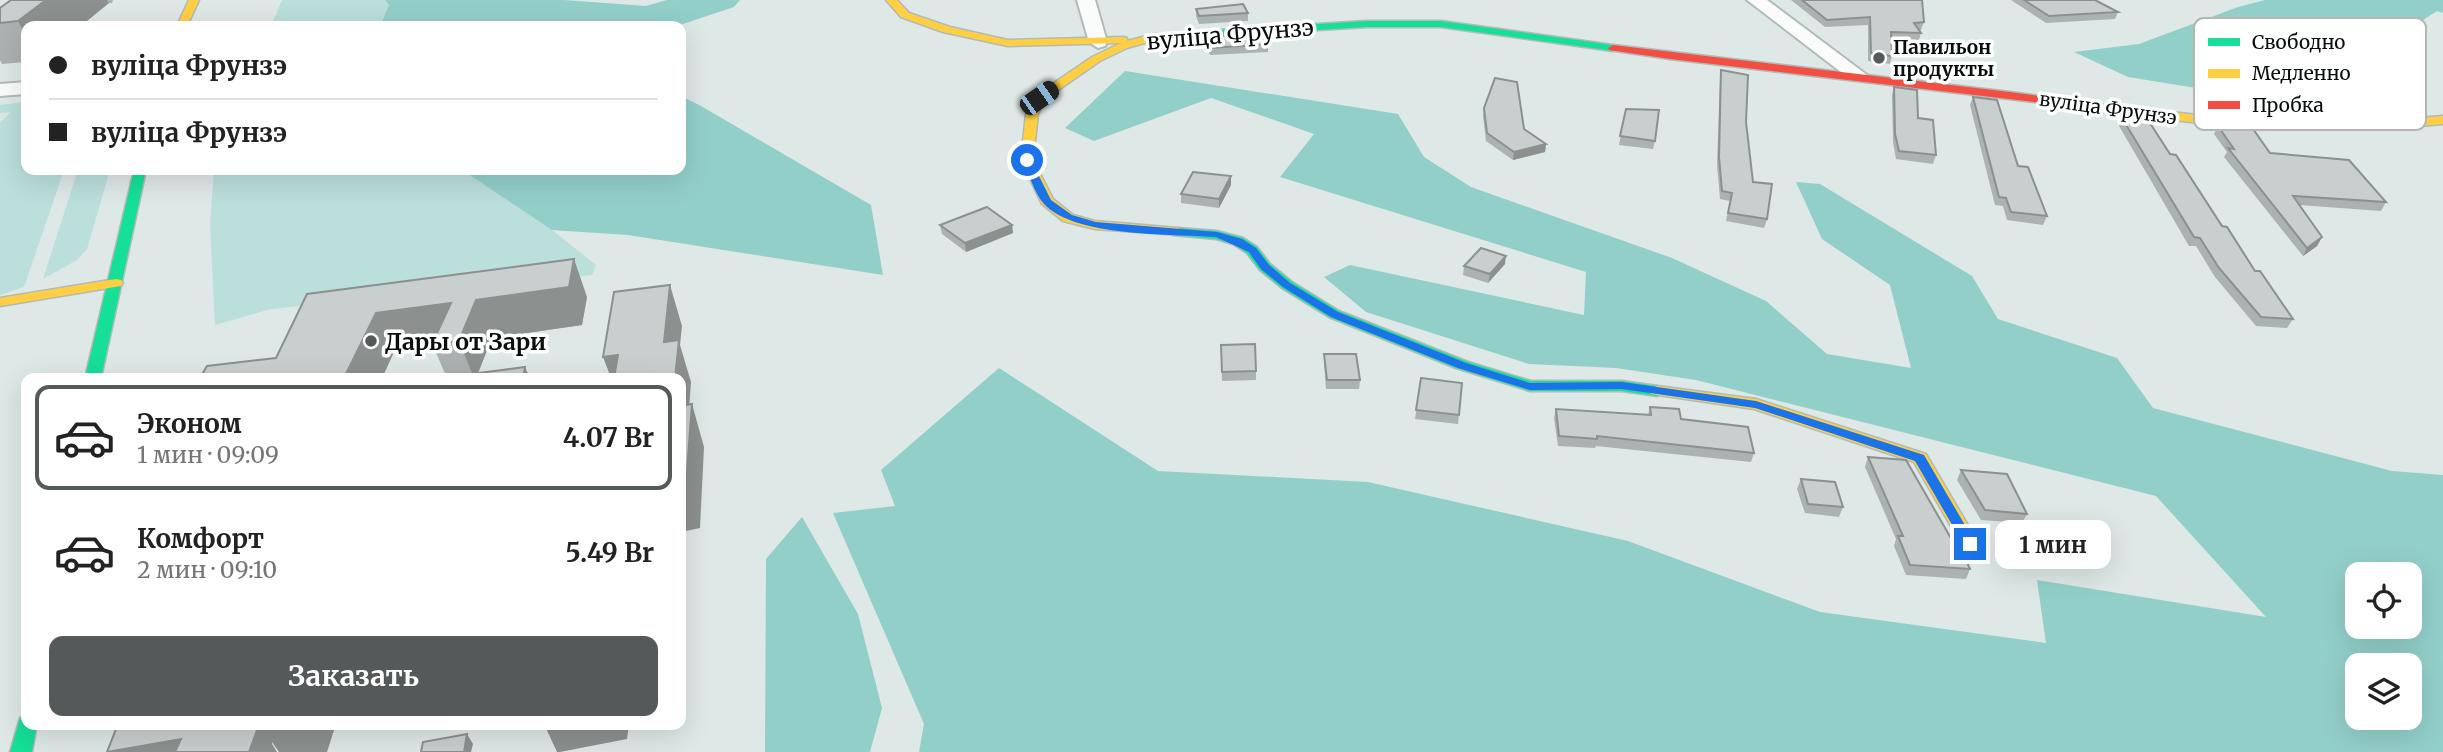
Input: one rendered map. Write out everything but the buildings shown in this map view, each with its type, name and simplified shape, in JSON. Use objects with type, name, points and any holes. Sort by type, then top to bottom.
[{"type":"street","points":[[184,21],[194,0]]},
{"type":"street","points":[[891,0],[905,15],[915,19],[947,30],[1009,43],[1098,42],[1154,37]]},
{"type":"street","points":[[1086,0],[1098,42]]},
{"type":"street","name":"вуліца Фрунзэ","points":[[1756,0],[1857,75]]},
{"type":"street","name":"вуліца Фрунзэ","points":[[1970,544],[1920,458],[1756,404],[1622,386],[1530,386],[1462,365],[1334,314],[1287,285],[1265,267],[1252,250],[1238,241],[1217,234],[1095,225],[1068,218],[1047,201],[1027,160],[1027,134],[1039,98],[1096,59],[1123,46],[1154,37],[1366,24],[1441,24],[1693,59],[1857,75],[2194,119]]},
{"type":"street","points":[[0,90],[21,88]]},
{"type":"street","points":[[94,373],[139,175]]},
{"type":"street","points":[[0,302],[116,284]]},
{"type":"street","points":[[21,752],[26,730]]},
{"type":"shaded area","points":[[282,0],[385,0],[389,5],[382,21],[273,21]]},
{"type":"shaded area","points":[[385,0],[564,0],[646,6],[667,0],[740,0],[734,7],[686,23],[382,21],[389,5]]},
{"type":"shaded area","points":[[2265,0],[2443,0],[2443,13],[2437,11],[2426,18],[2209,18]]},
{"type":"shaded area","points":[[2194,23],[2194,88],[2128,77],[2074,52],[2139,44]]},
{"type":"shaded area","points":[[1125,71],[1398,114],[1424,157],[1471,187],[1672,258],[1766,301],[1827,354],[1911,368],[1890,285],[1822,239],[1796,182],[1820,184],[1972,276],[1998,319],[2117,358],[2153,408],[2392,471],[2443,475],[2443,752],[919,752],[924,724],[833,513],[895,506],[881,470],[999,368],[1158,471],[1368,482],[1628,541],[1820,612],[2046,643],[2037,580],[2266,617],[2156,496],[1696,380],[1616,368],[1529,364],[1366,312],[1324,277],[1350,265],[1584,315],[1586,272],[1280,177],[1314,134],[1211,98],[1094,141],[1065,128]]},
{"type":"shaded area","points":[[686,98],[871,205],[883,275],[628,235],[552,230],[470,175],[686,175]]},
{"type":"shaded area","points":[[21,103],[21,175],[62,175],[24,287],[0,295],[0,123],[11,112],[0,113],[0,105]]},
{"type":"shaded area","points":[[76,175],[109,175],[87,249],[77,260],[43,279]]},
{"type":"shaded area","points":[[214,175],[470,175],[552,230],[596,265],[592,275],[271,309],[215,325],[210,224]]},
{"type":"shaded area","points":[[802,517],[858,614],[882,708],[870,752],[765,752],[766,559]]},
{"type":"traffic: fast","points":[[1172,36],[1366,24],[1441,24],[1613,48]]},
{"type":"traffic: fast","points":[[94,373],[139,175]]},
{"type":"traffic: fast","points":[[1178,232],[1217,235],[1238,241],[1252,250],[1265,267],[1287,285],[1334,314],[1462,365],[1530,386],[1622,386],[1657,391]]},
{"type":"traffic: fast","points":[[21,752],[26,730]]},
{"type":"traffic: slow","points":[[184,21],[194,0]]},
{"type":"traffic: slow","points":[[891,0],[905,15],[947,30],[1008,43],[1123,40]]},
{"type":"traffic: slow","points":[[1172,36],[1154,37],[1123,46],[1096,59],[1039,98],[1032,114],[1027,160],[1047,201],[1068,218],[1095,225],[1178,232]]},
{"type":"traffic: slow","points":[[2067,103],[2194,119]]},
{"type":"traffic: slow","points":[[2426,121],[2443,120]]},
{"type":"traffic: slow","points":[[0,302],[116,283]]},
{"type":"traffic: slow","points":[[1657,391],[1756,404],[1920,458],[1970,544]]},
{"type":"traffic: jam","points":[[1613,48],[2067,103]]},
{"type":"place","name":"Павильон продукты","points":[[1879,58]]},
{"type":"place","name":"Дары от Зари","points":[[371,341]]},
{"type":"route","points":[[1027,160],[1047,201],[1068,218],[1095,225],[1217,234],[1238,241],[1252,250],[1265,267],[1287,285],[1334,314],[1462,365],[1530,386],[1622,386],[1756,404],[1920,458],[1970,544]]}]
